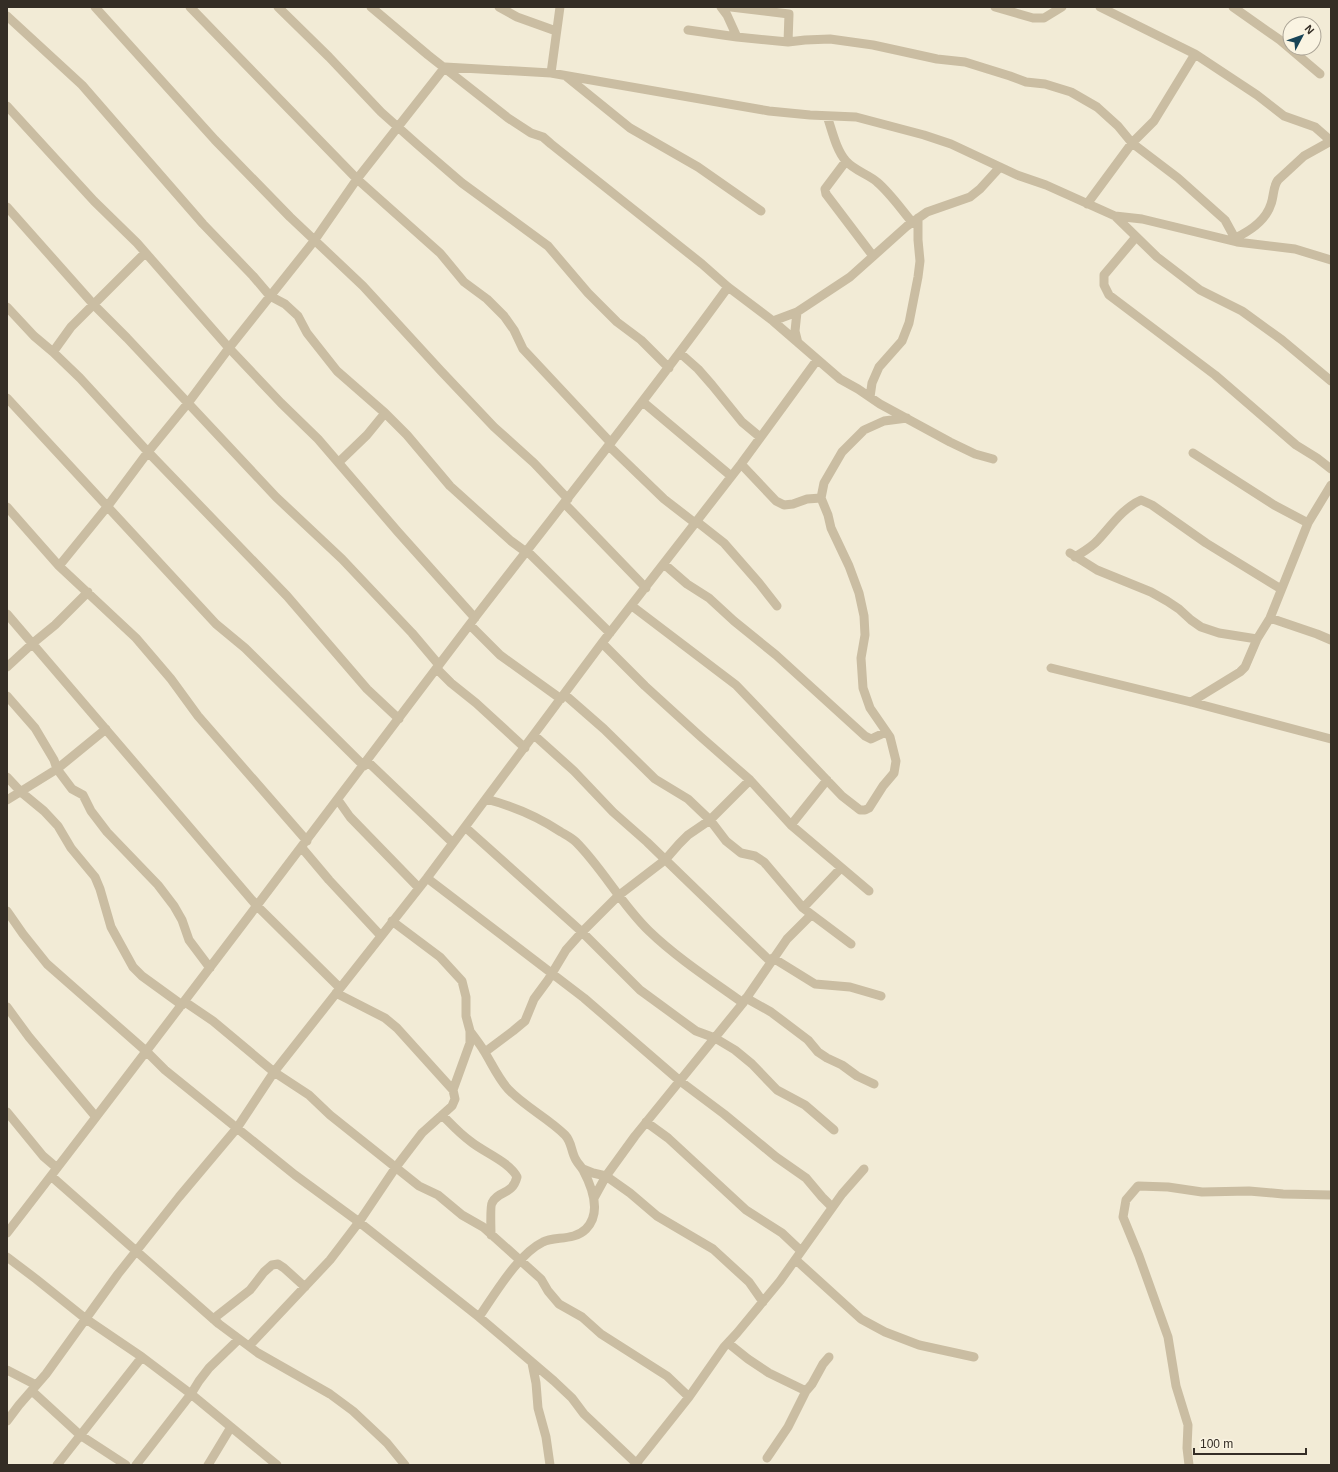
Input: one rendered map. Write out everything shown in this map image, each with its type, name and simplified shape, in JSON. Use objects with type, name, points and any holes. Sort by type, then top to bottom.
[{"type":"street","points":[[94,7],[215,140],[314,241],[363,286],[440,372],[494,427],[534,463],[566,501],[646,588]]},
{"type":"street","points":[[190,7],[357,179],[440,253],[464,282],[487,299],[504,316],[514,330],[523,349],[610,444],[664,499],[724,543],[760,583],[777,606]]},
{"type":"street","points":[[278,7],[329,57],[381,112],[462,183],[548,246],[588,293],[617,322],[641,340],[669,368]]},
{"type":"street","points":[[371,7],[428,55],[508,118],[531,133],[547,140],[702,264],[728,287],[773,321],[840,379],[956,445],[975,454],[992,459]]},
{"type":"street","points":[[499,7],[517,17],[556,31]]},
{"type":"street","points":[[551,73],[560,7]]},
{"type":"street","points":[[721,7],[727,15],[737,38]]},
{"type":"street","points":[[731,7],[789,10],[788,42]]},
{"type":"street","points":[[995,7],[1033,18],[1044,18],[1062,7]]},
{"type":"street","points":[[1100,7],[1195,54],[1257,95],[1284,116],[1315,127],[1331,141],[1304,156],[1278,180],[1271,205],[1262,220],[1236,240]]},
{"type":"street","points":[[1233,7],[1280,40],[1320,74]]},
{"type":"street","points":[[7,16],[82,85],[203,224],[270,296],[285,304],[298,316],[307,333],[336,371],[386,413],[407,435],[450,486],[510,541],[527,552],[610,634]]},
{"type":"street","points":[[688,30],[737,38],[788,42],[830,39],[873,44],[937,58],[965,62],[1026,82],[1045,84],[1071,92],[1097,107],[1118,126],[1132,142],[1178,178],[1225,220],[1236,240]]},
{"type":"street","points":[[1087,204],[1132,142],[1154,121],[1195,54]]},
{"type":"street","points":[[59,566],[107,507],[148,452],[314,241],[357,179],[445,67]]},
{"type":"street","points":[[445,67],[551,73],[769,111],[856,117],[924,135],[951,144],[1017,175],[1046,185],[1115,216],[1142,219],[1236,240],[1295,248],[1331,260]]},
{"type":"street","points":[[566,76],[630,128],[698,167],[762,211]]},
{"type":"street","points":[[7,106],[94,201],[132,238],[229,348],[339,462],[500,655],[563,696],[604,729],[655,779],[688,799],[710,820],[726,841],[741,853],[755,856],[764,862],[802,908],[851,944]]},
{"type":"street","points":[[826,116],[835,138],[836,146],[846,161],[860,173],[878,182],[915,220],[920,261],[909,323],[902,341],[880,368],[872,383],[870,397]]},
{"type":"street","points":[[846,161],[824,190],[873,256]]},
{"type":"street","points":[[773,321],[797,312],[850,277],[915,220],[927,212],[970,197],[980,189],[1000,167]]},
{"type":"street","points":[[7,207],[94,305],[276,497],[342,559],[412,633],[451,683],[476,703],[525,748]]},
{"type":"street","points":[[1115,216],[1157,257],[1200,290],[1242,311],[1282,340],[1331,381]]},
{"type":"street","points":[[1136,237],[1104,276],[1104,285],[1109,295],[1215,375],[1296,445],[1318,458],[1331,469]]},
{"type":"street","points":[[53,352],[71,327],[145,254]]},
{"type":"street","points":[[7,1233],[147,1052],[472,622],[669,368],[728,287]]},
{"type":"street","points":[[7,307],[34,336],[80,378],[148,452],[287,596],[367,688],[399,719]]},
{"type":"street","points":[[797,312],[795,331],[798,343]]},
{"type":"street","points":[[680,353],[698,369],[742,422],[760,437]]},
{"type":"street","points":[[7,1421],[46,1374],[136,1251],[237,1128],[274,1072],[427,878],[602,643],[741,464],[817,360]]},
{"type":"street","points":[[7,398],[216,624],[245,648],[453,843]]},
{"type":"street","points":[[643,402],[731,476]]},
{"type":"street","points":[[339,462],[367,435],[386,413]]},
{"type":"street","points":[[632,606],[736,685],[853,805],[860,810],[869,808],[883,786],[894,773],[896,760],[894,747],[890,737],[870,708],[863,688],[861,658],[865,635],[864,616],[859,593],[849,566],[831,528],[828,515],[821,498],[824,483],[842,452],[864,430],[884,420],[907,418]]},
{"type":"street","points":[[1193,453],[1274,505],[1308,523]]},
{"type":"street","points":[[741,464],[776,501],[784,505],[793,504],[807,499],[821,498]]},
{"type":"street","points":[[1191,702],[1240,672],[1245,667],[1257,639],[1270,618],[1308,523],[1331,485]]},
{"type":"street","points":[[1257,639],[1219,633],[1201,627],[1179,609],[1162,598],[1097,570],[1072,555],[1098,541],[1132,504],[1141,500],[1152,505],[1206,543],[1281,589]]},
{"type":"street","points":[[7,507],[59,566],[136,638],[171,680],[198,716],[304,844],[329,880],[381,936]]},
{"type":"street","points":[[664,564],[687,584],[709,598],[734,621],[776,655],[866,736],[871,738],[886,732]]},
{"type":"street","points":[[7,666],[56,625],[88,592]]},
{"type":"street","points":[[7,614],[257,906],[338,990],[385,1018],[397,1028],[453,1090],[455,1099],[452,1106],[422,1133],[330,1260],[249,1346]]},
{"type":"street","points":[[1270,618],[1331,640]]},
{"type":"street","points":[[602,643],[667,706],[750,780],[791,825],[869,891]]},
{"type":"street","points":[[1051,668],[1191,702],[1331,739]]},
{"type":"street","points":[[7,696],[35,728],[54,760],[57,769],[72,789],[83,795],[91,811],[107,832],[158,885],[182,920],[189,940],[194,948],[210,968]]},
{"type":"street","points":[[7,800],[57,769],[106,729]]},
{"type":"street","points":[[534,735],[574,771],[613,812],[648,842],[665,860],[772,960],[815,984],[850,987],[881,996]]},
{"type":"street","points":[[7,777],[58,826],[71,848],[95,877],[112,927],[133,967],[142,976],[213,1021],[274,1072],[309,1095],[330,1115],[419,1186],[438,1195],[462,1215],[483,1228],[541,1279],[548,1291],[559,1304],[582,1317],[602,1334],[667,1376],[689,1397]]},
{"type":"street","points":[[485,1052],[525,1021],[534,999],[566,950],[582,932],[618,896],[665,860],[679,844],[710,820],[750,780]]},
{"type":"street","points":[[791,825],[827,780]]},
{"type":"street","points":[[486,799],[513,806],[535,816],[575,841],[592,859],[618,896],[648,930],[686,961],[745,1000],[771,1012],[808,1040],[818,1052],[827,1058],[842,1065],[857,1076],[874,1084]]},
{"type":"street","points":[[338,800],[350,817],[419,888]]},
{"type":"street","points":[[465,827],[582,932],[640,990],[696,1031],[715,1038],[735,1050],[752,1064],[777,1090],[805,1105],[834,1130]]},
{"type":"street","points":[[802,908],[841,868]]},
{"type":"street","points":[[427,878],[584,998],[680,1081],[724,1114],[776,1157],[806,1178],[832,1207]]},
{"type":"street","points":[[7,911],[47,964],[147,1052],[165,1070],[294,1175],[359,1222],[479,1317],[572,1398],[584,1414],[637,1464],[689,1397],[728,1343],[796,1260],[832,1207],[864,1168]]},
{"type":"street","points":[[594,1198],[606,1176],[646,1122],[745,1000],[787,939],[811,915]]},
{"type":"street","points":[[392,921],[440,957],[462,981],[466,997],[466,1016],[470,1031],[470,1043],[453,1090]]},
{"type":"street","points":[[7,1007],[29,1037],[96,1117]]},
{"type":"street","points":[[470,1031],[485,1052],[496,1073],[508,1089],[528,1107],[565,1135],[570,1142],[576,1160],[582,1169],[594,1198],[593,1217],[585,1230],[572,1236],[544,1241],[533,1248],[520,1260],[479,1317]]},
{"type":"street","points":[[7,1112],[43,1156],[57,1168]]},
{"type":"street","points":[[442,1115],[469,1141],[504,1163],[515,1172],[517,1177],[516,1184],[512,1189],[496,1198],[491,1204],[491,1235]]},
{"type":"street","points":[[646,1122],[668,1138],[746,1210],[782,1233],[801,1251]]},
{"type":"street","points":[[582,1169],[606,1176],[630,1193],[657,1216],[713,1249],[749,1282],[763,1302]]},
{"type":"street","points":[[51,1176],[213,1319],[249,1346],[288,1371],[330,1394],[353,1411],[387,1443],[405,1465]]},
{"type":"street","points":[[1189,1465],[1186,1448],[1188,1425],[1176,1386],[1168,1337],[1142,1264],[1123,1217],[1126,1200],[1138,1186],[1168,1187],[1202,1192],[1249,1191],[1283,1194],[1331,1195]]},
{"type":"street","points":[[7,1257],[36,1278],[86,1319],[142,1357],[191,1394],[277,1465]]},
{"type":"street","points":[[796,1260],[860,1319],[885,1332],[919,1345],[974,1357]]},
{"type":"street","points":[[213,1319],[250,1290],[264,1272],[272,1265],[278,1264],[284,1268],[305,1287]]},
{"type":"street","points":[[136,1465],[191,1394],[209,1368],[239,1339]]},
{"type":"street","points":[[728,1343],[769,1373],[806,1391]]},
{"type":"street","points":[[57,1465],[142,1357]]},
{"type":"street","points":[[767,1458],[788,1427],[806,1391],[812,1384],[822,1364],[828,1357]]},
{"type":"street","points":[[532,1363],[536,1383],[538,1408],[546,1437],[550,1465]]},
{"type":"street","points":[[7,1370],[34,1388],[80,1435],[126,1465]]},
{"type":"street","points":[[208,1465],[231,1427]]}]
